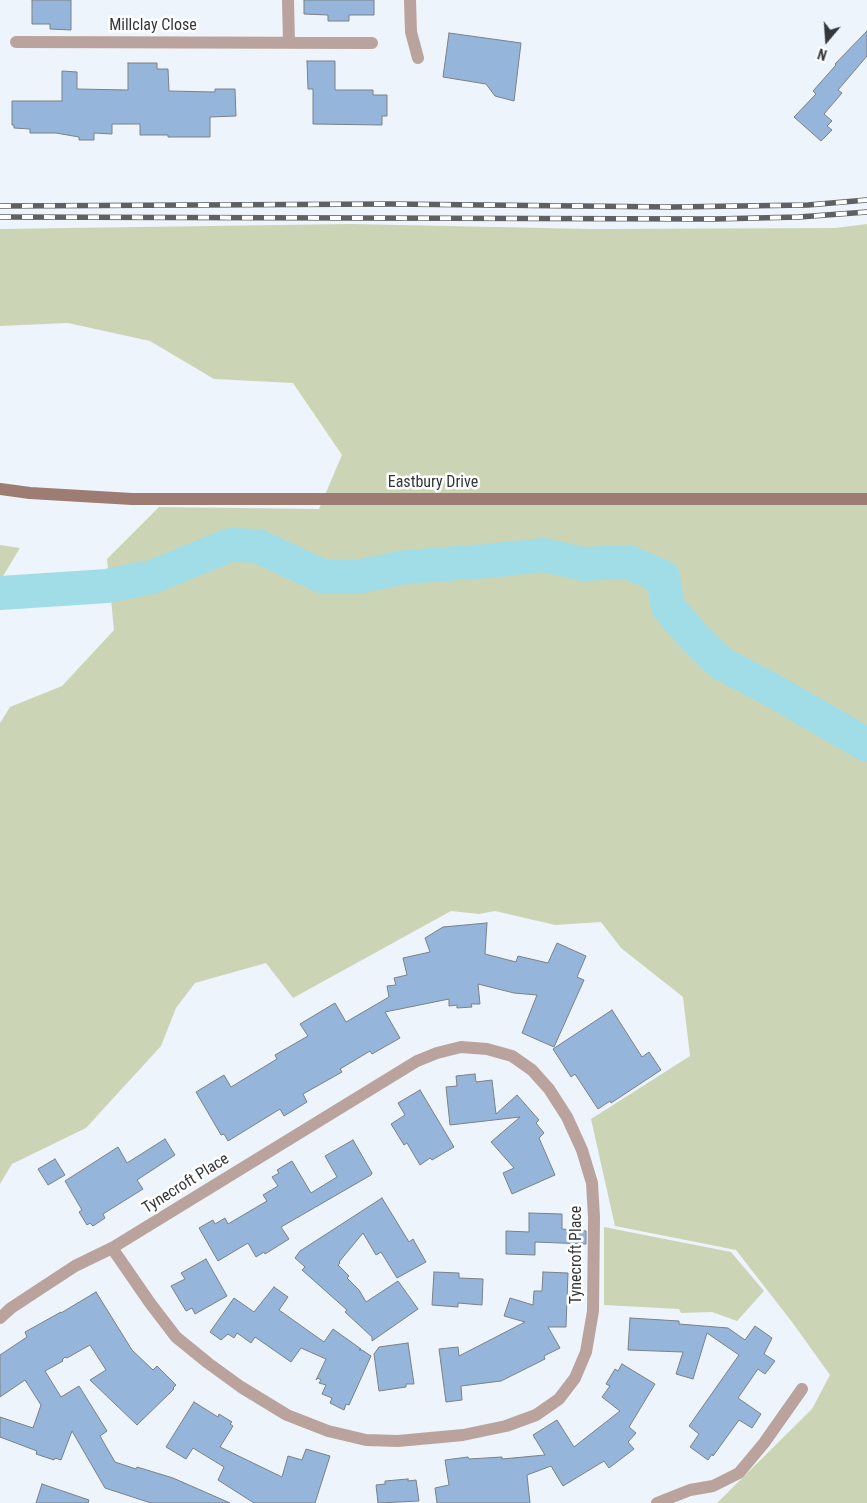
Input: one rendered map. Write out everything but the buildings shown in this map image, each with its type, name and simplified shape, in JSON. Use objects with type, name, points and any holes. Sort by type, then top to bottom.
[{"type":"street","points":[[288,0],[289,43]]},
{"type":"street","points":[[410,0],[411,32],[418,58]]},
{"type":"street","name":"Millclay Close","points":[[16,42],[372,43]]},
{"type":"street","name":"Eastbury Drive","points":[[0,489],[30,493],[132,499],[867,499]]},
{"type":"street","name":"Tynecroft Place","points":[[0,1318],[75,1266],[112,1248],[417,1061],[461,1046],[487,1049],[512,1056],[532,1070],[549,1089],[566,1117],[582,1150],[592,1183],[594,1217],[593,1311],[586,1352],[576,1378],[558,1399],[536,1415],[506,1426],[464,1434],[398,1441],[366,1440],[328,1431],[287,1415],[241,1387],[208,1363],[176,1337],[112,1248]]},
{"type":"street","points":[[657,1503],[690,1490],[713,1486],[740,1473],[802,1389]]},
{"type":"green space","points":[[351,224],[592,229],[835,228],[867,224],[867,1503],[717,1503],[812,1409],[830,1375],[736,1250],[615,1226],[591,1119],[690,1056],[683,997],[621,948],[601,922],[555,925],[495,911],[479,914],[451,911],[293,998],[266,963],[195,983],[176,1008],[161,1046],[86,1128],[12,1164],[0,1184],[0,723],[10,707],[62,686],[114,630],[107,559],[159,507],[319,509],[342,455],[293,383],[214,379],[150,341],[68,323],[0,326],[0,229]]},
{"type":"green space","points":[[0,545],[20,548],[0,581]]},
{"type":"green space","points":[[604,1227],[731,1252],[764,1291],[737,1321],[712,1312],[681,1313],[679,1309],[604,1305]]},
{"type":"waterway","points":[[0,593],[107,586],[152,577],[230,545],[258,546],[324,577],[357,577],[406,567],[544,555],[583,564],[628,562],[663,577],[668,607],[694,637],[722,664],[770,689],[867,745]]},
{"type":"railway","points":[[0,206],[390,204],[672,207],[808,205],[867,200]]},
{"type":"railway","points":[[0,217],[714,219],[799,217],[867,212]]}]
